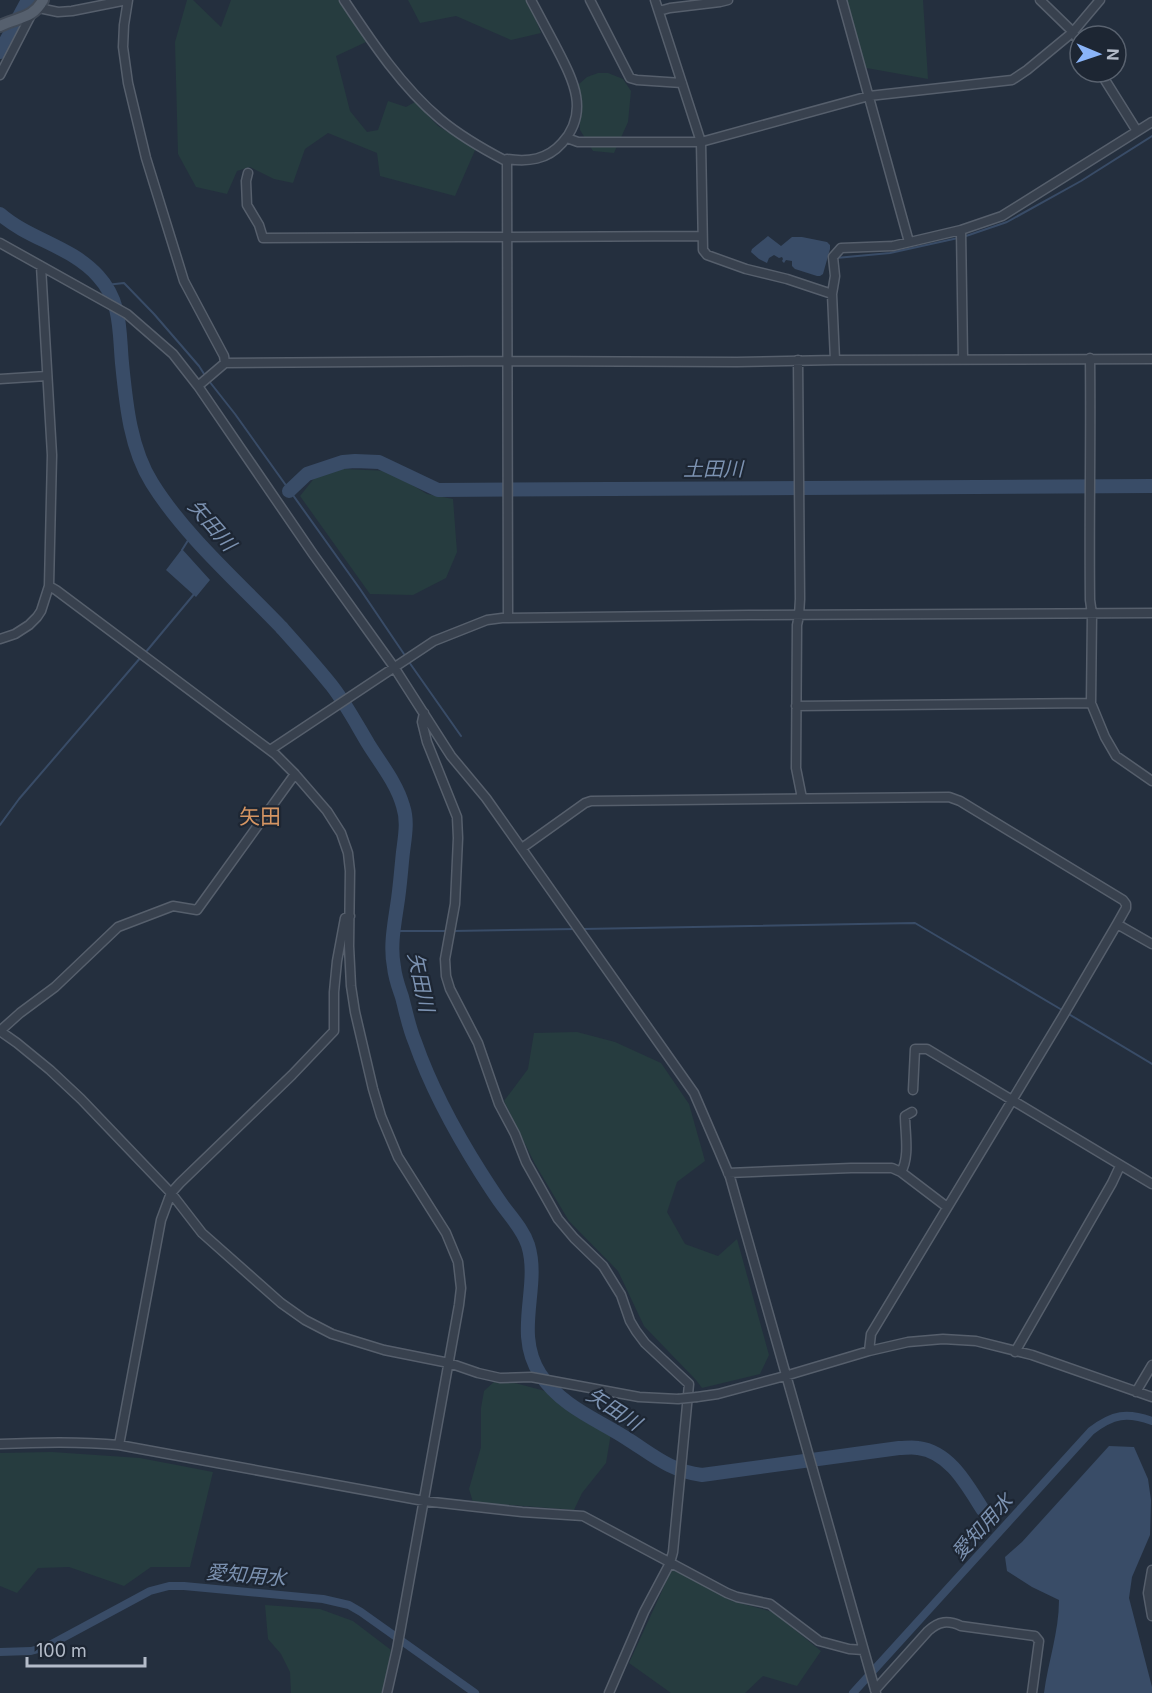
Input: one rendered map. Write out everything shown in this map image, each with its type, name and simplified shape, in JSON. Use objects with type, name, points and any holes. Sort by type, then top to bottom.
[{"type":"main road","points":[[4,24],[37,8]]},
{"type":"street","points":[[0,75],[37,8],[58,12],[72,11],[127,0],[123,47],[128,83],[146,158],[184,281],[224,356],[225,363]]},
{"type":"street","points":[[344,0],[370,40],[400,79],[427,107],[441,120],[486,151],[506,161],[507,159],[521,161],[539,159],[557,149],[567,138],[577,114],[576,90],[531,0]]},
{"type":"street","points":[[590,0],[630,78],[681,82]]},
{"type":"street","points":[[656,0],[700,142],[703,250],[707,255],[756,272],[787,279],[832,294]]},
{"type":"street","points":[[659,11],[728,0]]},
{"type":"street","points":[[842,0],[909,242]]},
{"type":"street","points":[[1040,0],[1068,27]]},
{"type":"street","points":[[1080,24],[1100,0]]},
{"type":"street","points":[[567,138],[578,142],[700,142],[869,96],[1012,80],[1068,36]]},
{"type":"street","points":[[1108,84],[1137,131]]},
{"type":"street","points":[[835,360],[833,257],[841,248],[893,246],[961,230],[1002,216],[1152,122]]},
{"type":"street","points":[[507,159],[508,618]]},
{"type":"street","points":[[248,174],[247,206],[259,225],[263,238],[702,236]]},
{"type":"street","points":[[961,230],[963,358]]},
{"type":"street","points":[[0,243],[127,314],[173,354],[198,386],[394,667],[451,756],[486,798],[694,1093],[728,1173],[874,1689]]},
{"type":"street","points":[[0,639],[15,634],[37,617],[42,611],[48,586],[52,455],[41,266]]},
{"type":"street","points":[[1090,358],[1091,702],[1105,737],[1116,756],[1152,781]]},
{"type":"street","points":[[198,386],[225,363],[1152,358]]},
{"type":"street","points":[[798,360],[800,615],[797,625],[796,768],[802,798]]},
{"type":"street","points":[[0,379],[47,376]]},
{"type":"street","points":[[48,586],[270,750],[295,774],[327,811],[341,833],[348,853],[351,915],[350,964],[355,1012],[381,1116],[398,1157],[446,1233],[458,1262],[461,1288],[397,1649],[387,1693]]},
{"type":"street","points":[[270,750],[434,641],[487,620],[547,616],[1152,613]]},
{"type":"street","points":[[796,706],[1091,702]]},
{"type":"street","points":[[424,713],[422,722],[427,742],[457,817],[456,904],[445,959],[446,976],[450,989],[478,1043],[499,1104],[515,1134],[526,1162],[558,1219],[603,1266],[621,1296],[630,1321],[645,1343],[688,1384],[674,1552],[644,1612],[609,1693]]},
{"type":"street","points":[[295,774],[197,910],[173,906],[118,927],[55,987],[0,1031],[50,1070],[81,1100],[171,1193],[202,1233],[281,1303],[304,1320],[332,1334],[384,1350],[449,1363],[478,1373],[500,1378],[531,1377],[639,1397],[678,1399],[718,1394],[869,1351],[908,1342],[943,1339],[976,1341],[1032,1355],[1152,1396]]},
{"type":"street","points":[[522,848],[591,801],[949,797],[960,801],[1123,900],[1126,904],[1117,924],[871,1334],[869,1351]]},
{"type":"street","points":[[119,1445],[161,1220],[171,1193],[334,1031],[337,961],[345,918],[351,915]]},
{"type":"street","points":[[1117,924],[1152,944]]},
{"type":"street","points":[[913,1090],[915,1049],[927,1049],[1152,1184]]},
{"type":"street","points":[[901,1172],[905,1157],[905,1116],[912,1112]]},
{"type":"street","points":[[1015,1352],[1120,1166]]},
{"type":"street","points":[[728,1173],[892,1168],[901,1172],[947,1207]]},
{"type":"street","points":[[1136,1392],[1152,1365]]},
{"type":"street","points":[[0,1444],[55,1442],[119,1445],[424,1501],[583,1516],[737,1597],[770,1604],[819,1641],[836,1647],[863,1650]]},
{"type":"street","points":[[1152,1570],[1148,1593],[1152,1616]]},
{"type":"street","points":[[874,1689],[936,1624],[952,1622],[961,1626],[1035,1636],[1039,1641],[1032,1693]]},
{"type":"green space","points":[[187,0],[193,0],[221,27],[231,0],[339,0],[366,42],[336,56],[350,111],[367,132],[378,130],[388,101],[406,107],[415,102],[438,126],[476,148],[455,196],[380,176],[377,153],[328,133],[305,149],[293,183],[274,179],[250,167],[237,171],[227,194],[196,187],[178,154],[175,42]]},
{"type":"green space","points":[[408,0],[528,0],[541,33],[511,40],[456,16],[420,23]]},
{"type":"green space","points":[[847,0],[923,0],[928,79],[861,67]]},
{"type":"green space","points":[[598,73],[608,73],[623,79],[631,91],[628,122],[614,153],[593,151],[580,130],[578,85],[587,77]]},
{"type":"green space","points":[[342,469],[389,471],[427,494],[453,499],[457,552],[446,578],[413,595],[370,594],[300,496],[316,476]]},
{"type":"green space","points":[[577,1032],[615,1042],[661,1063],[689,1104],[705,1161],[677,1182],[667,1212],[685,1244],[718,1256],[737,1239],[769,1355],[760,1374],[702,1388],[644,1326],[618,1271],[569,1221],[535,1164],[504,1101],[528,1069],[534,1033]]},
{"type":"green space","points":[[496,1380],[549,1392],[574,1413],[611,1433],[606,1463],[582,1493],[574,1510],[473,1502],[469,1489],[481,1447],[481,1408],[484,1391]]},
{"type":"green space","points":[[52,1452],[140,1458],[213,1472],[190,1567],[151,1567],[124,1586],[69,1567],[38,1568],[17,1593],[0,1586],[0,1453]]},
{"type":"green space","points":[[672,1569],[732,1601],[773,1612],[821,1651],[797,1686],[763,1676],[745,1693],[671,1693],[629,1663]]},
{"type":"green space","points":[[265,1605],[320,1609],[353,1621],[391,1650],[383,1693],[291,1693],[290,1672],[281,1654],[268,1639]]},
{"type":"water","points":[[768,236],[781,246],[792,237],[827,242],[830,249],[823,274],[817,276],[795,269],[792,261],[786,260],[784,263],[782,257],[774,255],[767,263],[759,259],[751,252],[752,249]]},
{"type":"water","points":[[182,549],[210,580],[196,597],[166,570]]},
{"type":"water","points":[[1109,1446],[1134,1447],[1148,1479],[1151,1500],[1150,1535],[1132,1577],[1129,1598],[1152,1693],[1044,1693],[1057,1624],[1059,1600],[1007,1571],[1005,1557],[1022,1542]]},
{"type":"waterway","name":"矢田川","points":[[0,52],[28,0]]},
{"type":"waterway","points":[[963,237],[1007,222],[1081,181],[1152,136]]},
{"type":"waterway","name":"矢田川","points":[[0,214],[24,230],[76,257],[106,286],[118,317],[130,425],[139,455],[152,483],[180,522],[281,627],[332,686],[397,790],[405,812],[406,823],[392,944],[396,979],[409,1026],[436,1092],[472,1158],[520,1229],[528,1245],[532,1277],[529,1342],[532,1358],[548,1385],[558,1395],[591,1418],[680,1470],[702,1475],[899,1448],[918,1448],[929,1451],[948,1463],[964,1480],[983,1510]]},
{"type":"waterway","points":[[836,258],[890,253],[958,238]]},
{"type":"waterway","points":[[106,285],[124,283],[154,314],[206,377]]},
{"type":"waterway","points":[[209,381],[360,589],[406,657]]},
{"type":"waterway","name":"土田川","points":[[289,491],[307,474],[343,462],[355,461],[379,462],[438,490],[1152,486]]},
{"type":"waterway","points":[[182,550],[192,534]]},
{"type":"waterway","points":[[145,653],[195,593]]},
{"type":"waterway","points":[[0,825],[19,799],[141,657]]},
{"type":"waterway","points":[[409,662],[461,736]]},
{"type":"waterway","points":[[582,929],[915,923],[1062,1010]]},
{"type":"waterway","points":[[453,931],[576,929]]},
{"type":"waterway","points":[[393,931],[447,931]]},
{"type":"waterway","points":[[1067,1013],[1152,1064]]},
{"type":"waterway","name":"愛知用水","points":[[853,1693],[1091,1431],[1106,1421],[1120,1416],[1135,1416],[1152,1421]]},
{"type":"waterway","name":"愛知用水","points":[[0,1652],[31,1651],[46,1647],[150,1591],[169,1586],[184,1586],[323,1599],[349,1605],[475,1693]]},
{"type":"district","name":"矢田","points":[[260,817]]}]
